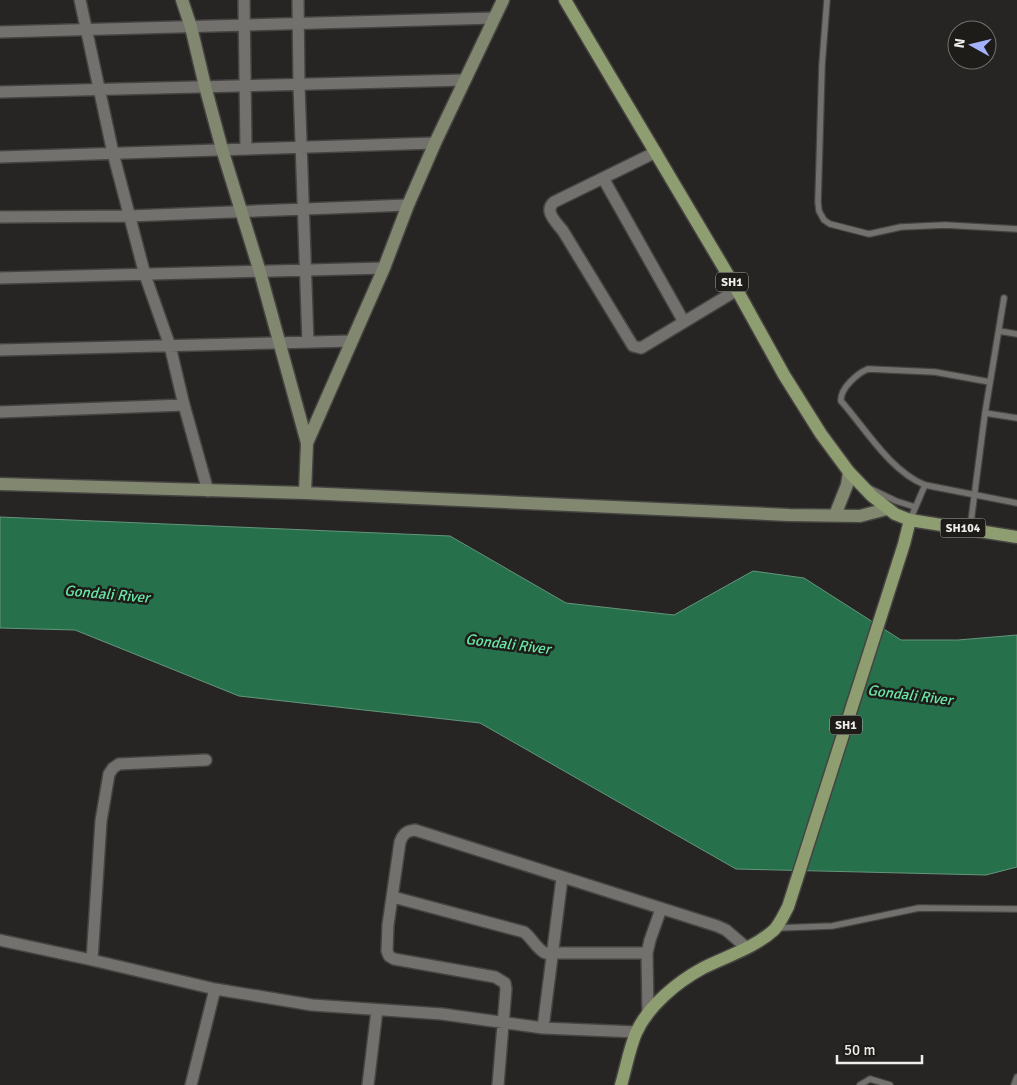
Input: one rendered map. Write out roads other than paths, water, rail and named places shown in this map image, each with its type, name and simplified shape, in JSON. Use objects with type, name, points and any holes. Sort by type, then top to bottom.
[{"type":"main road","name":"SH1","points":[[565,0],[820,434],[849,472],[864,488],[887,509],[910,520],[788,907],[775,928],[747,948],[702,968],[664,996],[648,1014],[636,1032],[622,1085]]},
{"type":"main road","name":"SH104","points":[[910,520],[1017,537]]},
{"type":"street","points":[[80,0],[114,153],[145,275],[170,346],[208,491]]},
{"type":"street","points":[[182,0],[192,27],[222,149],[260,272],[307,442],[305,493]]},
{"type":"street","points":[[244,0],[246,149]]},
{"type":"street","points":[[298,0],[308,342]]},
{"type":"street","points":[[307,442],[384,268],[408,205],[435,143],[503,0]]},
{"type":"street","points":[[0,32],[298,22],[494,18]]},
{"type":"street","points":[[0,92],[465,80]]},
{"type":"street","points":[[0,157],[435,143]]},
{"type":"street","points":[[656,152],[554,202],[549,210],[550,215],[566,237],[634,346],[641,348],[737,290]]},
{"type":"street","points":[[603,178],[684,322]]},
{"type":"street","points":[[0,217],[130,216],[242,210],[408,205]]},
{"type":"street","points":[[0,278],[384,268]]},
{"type":"street","points":[[0,350],[352,341]]},
{"type":"street","points":[[0,412],[184,405]]},
{"type":"street","points":[[835,515],[847,485],[849,472]]},
{"type":"street","points":[[0,484],[305,493],[789,515],[860,516],[887,509]]},
{"type":"street","points":[[92,960],[101,821],[110,774],[113,768],[119,764],[206,760]]},
{"type":"street","points":[[498,1085],[505,983],[495,977],[394,959],[389,956],[387,951],[388,925],[400,842],[403,835],[408,831],[415,830],[726,930],[747,948]]},
{"type":"street","points":[[543,1028],[562,878]]},
{"type":"street","points":[[393,897],[524,932],[540,951],[552,954],[647,953]]},
{"type":"street","points":[[648,1014],[647,953],[661,909]]},
{"type":"street","points":[[0,940],[215,989],[312,1005],[442,1014],[543,1028],[636,1032]]},
{"type":"street","points":[[191,1085],[215,989]]},
{"type":"street","points":[[368,1085],[377,1010]]},
{"type":"lane","points":[[827,0],[822,65],[818,202],[819,211],[824,220],[830,224],[869,234],[901,227],[945,225],[1017,228]]},
{"type":"lane","points":[[970,529],[985,413],[1004,298]]},
{"type":"lane","points":[[999,331],[1017,334]]},
{"type":"lane","points":[[990,382],[935,372],[868,369],[863,371],[843,390],[840,396],[841,401],[906,475],[925,485],[1017,503]]},
{"type":"lane","points":[[985,413],[1017,418]]},
{"type":"lane","points":[[910,520],[925,485]]},
{"type":"lane","points":[[864,488],[874,489],[896,501],[915,507]]},
{"type":"lane","points":[[775,928],[832,926],[919,908],[1017,910]]},
{"type":"lane","points":[[1014,1085],[1017,1077]]},
{"type":"lane","points":[[860,1085],[870,1080],[890,1085]]},
{"type":"water","name":"Gondali River","points":[[0,517],[450,536],[566,603],[674,615],[753,571],[804,578],[901,640],[958,640],[1017,635],[1017,867],[986,875],[736,869],[480,723],[239,696],[75,630],[0,628]]}]
